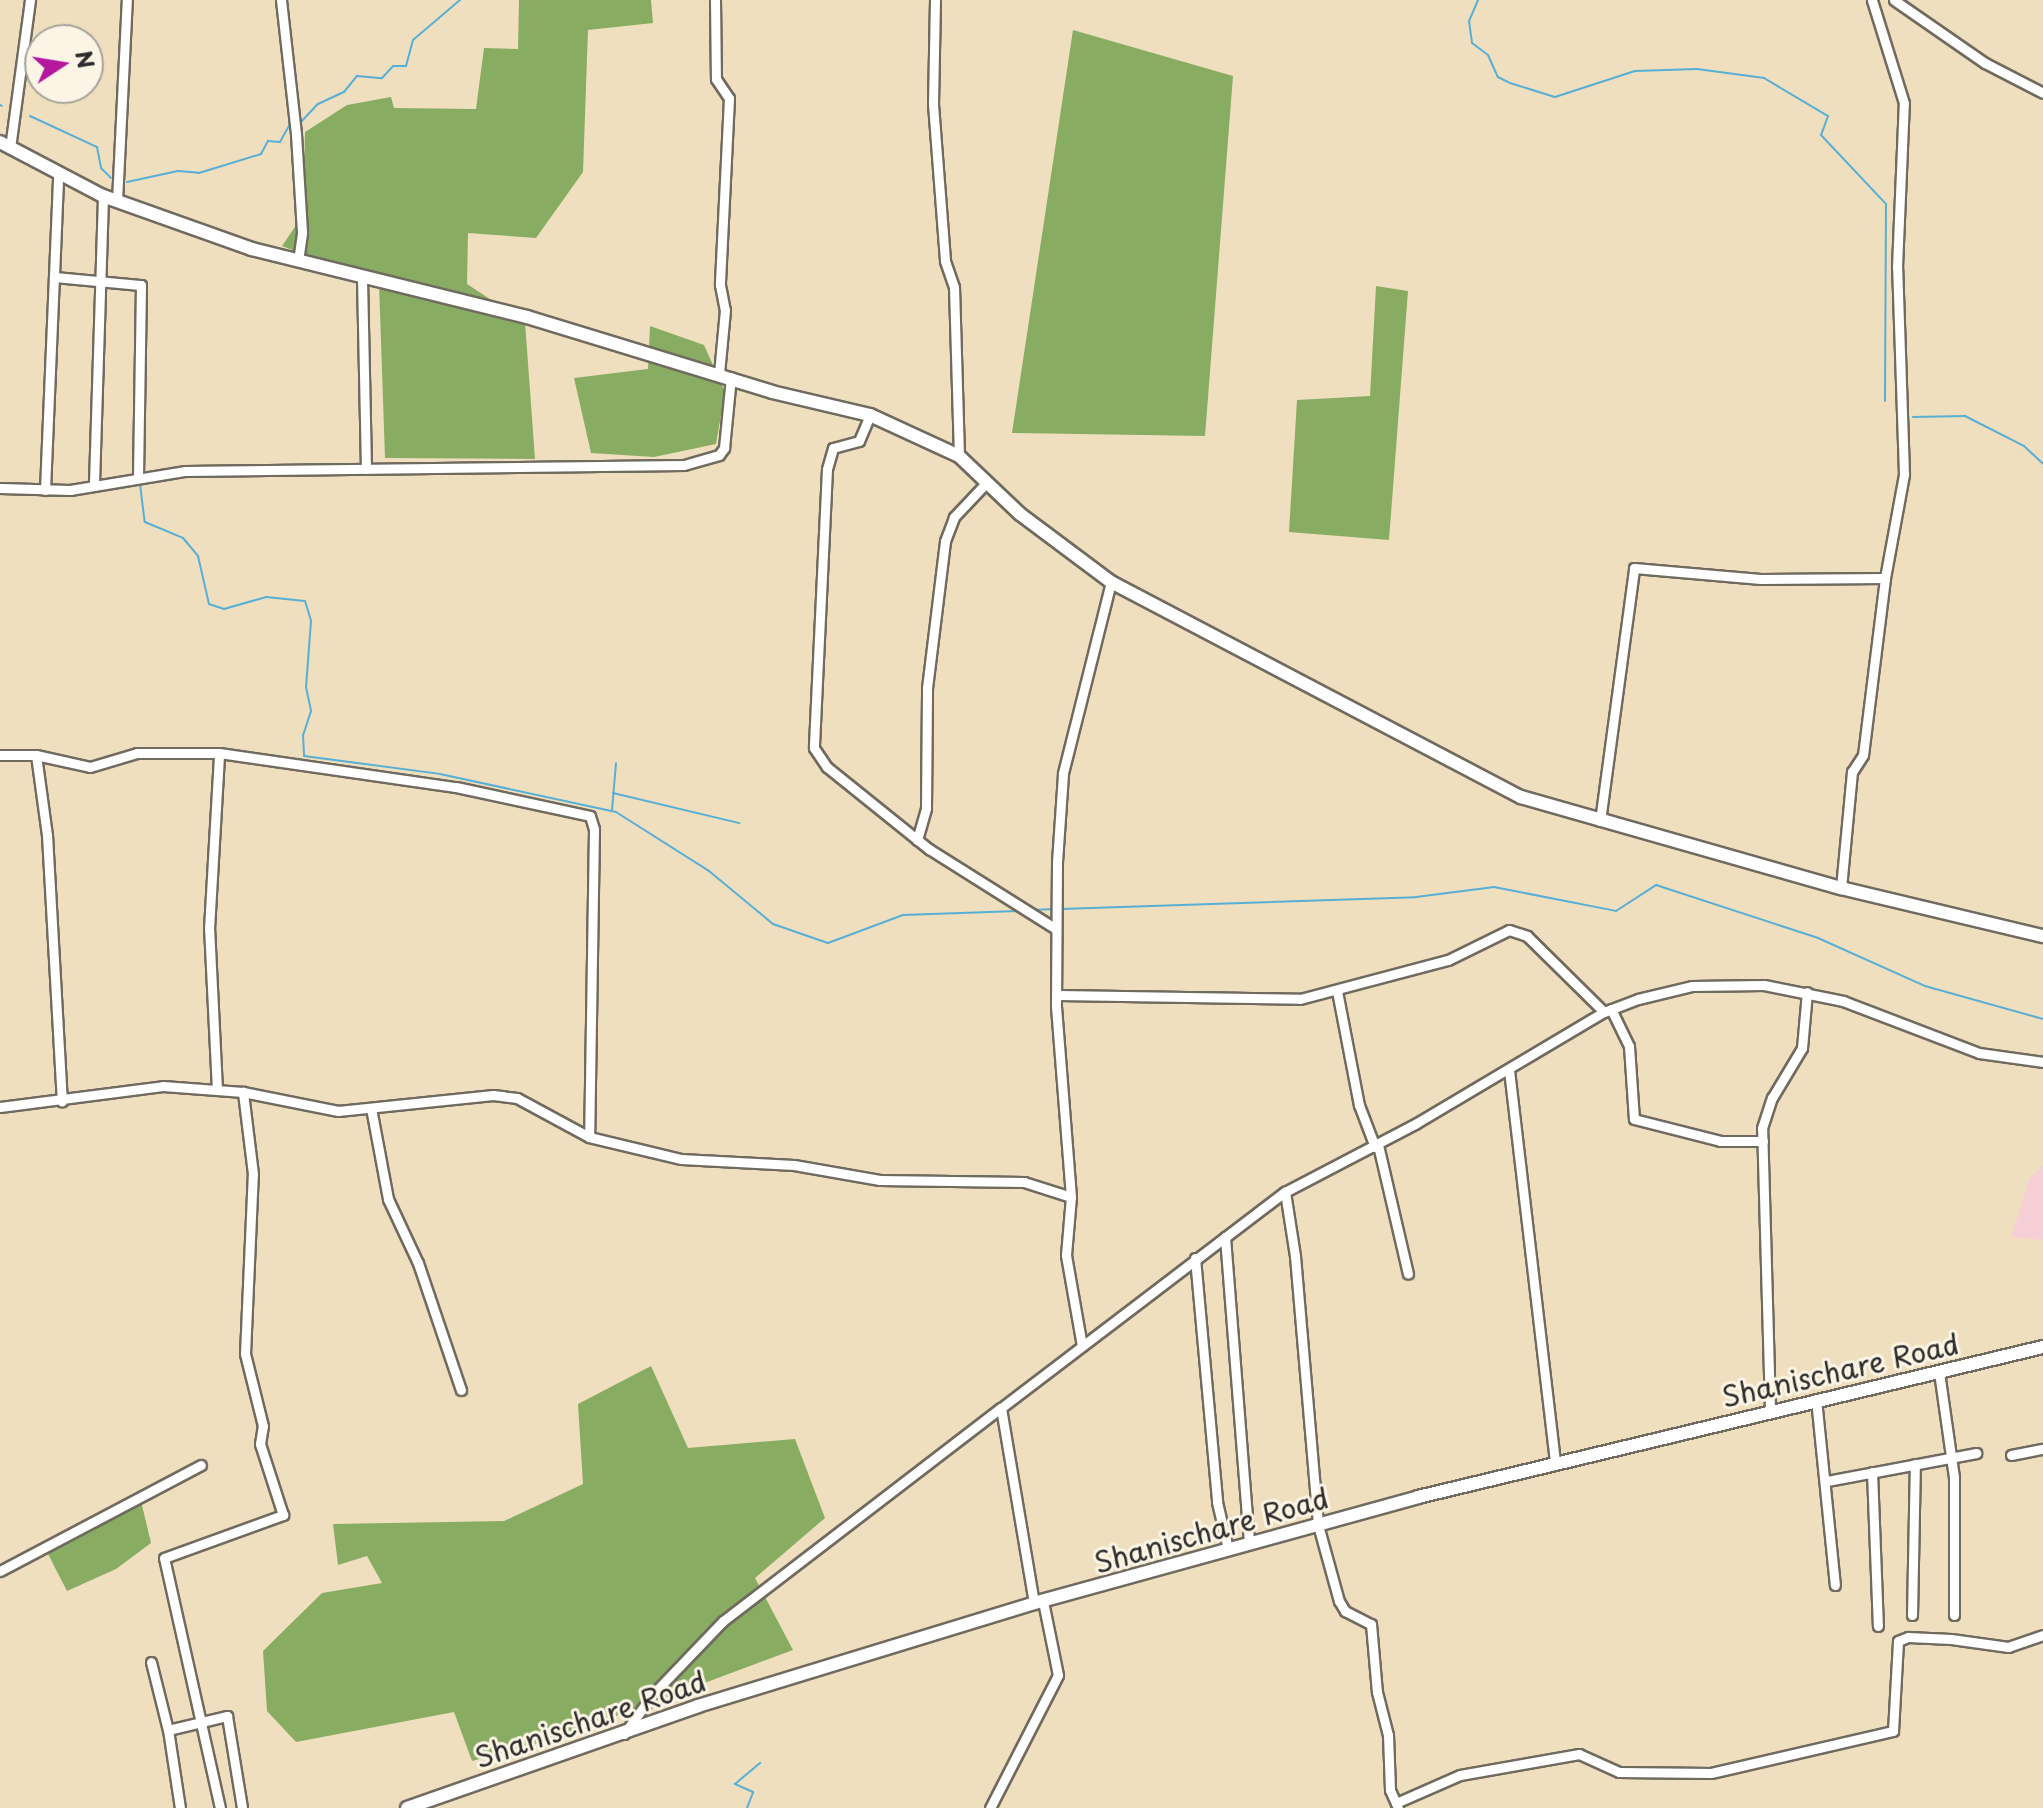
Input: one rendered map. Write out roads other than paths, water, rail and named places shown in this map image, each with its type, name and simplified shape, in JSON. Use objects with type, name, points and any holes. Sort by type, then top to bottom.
[{"type":"street","points":[[30,0],[5,145],[103,196],[298,261],[527,317],[870,415],[959,456],[1020,514],[1111,582],[1521,797],[1841,888],[2043,936]]},
{"type":"street","points":[[117,201],[127,0]]},
{"type":"street","points":[[281,0],[296,134],[302,233],[298,261]]},
{"type":"street","points":[[0,488],[45,490],[138,476],[366,469],[684,465],[719,455],[724,448],[725,310],[720,285],[729,98],[716,79],[715,0]]},
{"type":"street","points":[[935,0],[933,104],[945,261],[954,287],[959,456]]},
{"type":"street","points":[[1841,888],[1852,772],[1863,755],[1885,578],[1904,474],[1906,426],[1897,267],[1904,103],[1872,0]]},
{"type":"street","points":[[1894,0],[1985,63],[2043,93]]},
{"type":"street","points":[[45,490],[58,175]]},
{"type":"street","points":[[94,483],[103,196]]},
{"type":"street","points":[[54,277],[136,283],[142,290],[138,476]]},
{"type":"street","points":[[362,278],[366,469]]},
{"type":"street","points":[[870,415],[859,441],[833,448],[827,469],[814,748],[827,767],[917,840],[1056,929]]},
{"type":"street","points":[[917,840],[926,808],[927,688],[945,541],[954,517],[987,482]]},
{"type":"street","points":[[1600,821],[1634,568],[1761,579],[1885,578]]},
{"type":"street","points":[[1082,1346],[1066,1255],[1071,1197],[1056,929],[1063,773],[1111,582]]},
{"type":"street","points":[[0,755],[36,755],[90,767],[137,753],[219,753],[456,787],[590,816],[594,829],[589,1137]]},
{"type":"street","points":[[217,1090],[209,929],[219,753]]},
{"type":"street","points":[[36,755],[47,835],[62,1102]]},
{"type":"street","points":[[1058,995],[1259,1001],[1337,991],[1448,960],[1509,930],[1527,936],[1608,1011],[1629,1046],[1634,1119],[1720,1141],[1763,1141]]},
{"type":"street","points":[[624,1734],[671,1673],[723,1621],[1195,1258],[1285,1192],[1376,1146],[1608,1011],[1692,986],[1747,983],[1843,1001],[1979,1053],[2043,1062]]},
{"type":"street","points":[[1337,991],[1359,1105],[1376,1146],[1408,1274]]},
{"type":"street","points":[[1770,1410],[1763,1141],[1766,1114],[1802,1048],[1807,992]]},
{"type":"street","points":[[1509,1070],[1555,1464]]},
{"type":"street","points":[[0,1107],[62,1102],[163,1086],[243,1092],[338,1111],[447,1098],[517,1098],[589,1137],[681,1159],[794,1165],[880,1180],[1024,1182],[1071,1197]]},
{"type":"street","points":[[220,1808],[164,1558],[283,1515],[260,1444],[263,1426],[245,1354],[253,1174],[243,1092]]},
{"type":"street","points":[[371,1108],[388,1199],[418,1263],[461,1390]]},
{"type":"street","points":[[1285,1192],[1295,1256],[1318,1525],[1339,1601],[1345,1611],[1371,1624],[1377,1692],[1388,1735],[1390,1790],[1397,1806],[1460,1775],[1579,1754],[1619,1772],[1711,1773],[1893,1731],[1898,1641],[1908,1637],[1951,1639],[2008,1647],[2043,1635]]},
{"type":"street","points":[[1225,1237],[1249,1544]]},
{"type":"street","points":[[1195,1258],[1217,1502],[1228,1549]]},
{"type":"street","name":"Shanischare Road","points":[[407,1808],[882,1646],[1318,1525],[1770,1410],[2043,1347]]},
{"type":"street","points":[[1939,1372],[1952,1458],[1954,1615]]},
{"type":"street","points":[[1816,1399],[1827,1481],[1835,1585]]},
{"type":"street","points":[[990,1808],[1058,1675],[1039,1602],[1001,1408]]},
{"type":"street","points":[[2011,1455],[2043,1449]]},
{"type":"street","points":[[1827,1481],[1976,1453]]},
{"type":"street","points":[[1912,1615],[1915,1464]]},
{"type":"street","points":[[0,1571],[201,1465]]},
{"type":"street","points":[[1872,1472],[1878,1626]]},
{"type":"street","points":[[151,1662],[168,1730],[180,1808]]},
{"type":"street","points":[[168,1730],[227,1716],[242,1808]]},
{"type":"waterway","points":[[300,123],[318,104],[344,92],[357,76],[382,78],[393,66],[406,66],[413,40],[460,0]]},
{"type":"waterway","points":[[1478,0],[1469,21],[1472,43],[1488,55],[1498,77],[1510,83],[1555,97],[1635,71],[1697,69],[1764,78],[1828,116],[1821,135],[1886,204],[1885,401]]},
{"type":"waterway","points":[[30,116],[97,147],[101,168],[111,178]]},
{"type":"waterway","points":[[127,182],[178,171],[199,173],[261,154],[268,141],[280,142],[290,124]]},
{"type":"waterway","points":[[1913,417],[1965,416],[2024,446],[2043,464]]},
{"type":"waterway","points":[[140,484],[145,522],[183,538],[198,556],[209,604],[224,609],[266,597],[305,601],[311,621],[306,687],[311,711],[303,735],[304,756],[440,774],[616,812],[709,871],[773,924],[828,943],[903,915],[1018,911]]},
{"type":"waterway","points":[[612,810],[616,763]]},
{"type":"waterway","points":[[613,793],[739,823]]},
{"type":"waterway","points":[[1061,909],[1416,897],[1494,887],[1616,911],[1656,885],[1818,938],[1925,986],[2043,1019]]},
{"type":"waterway","points":[[1033,910],[1054,909]]},
{"type":"waterway","points":[[747,1808],[753,1792],[735,1784],[760,1763]]}]
